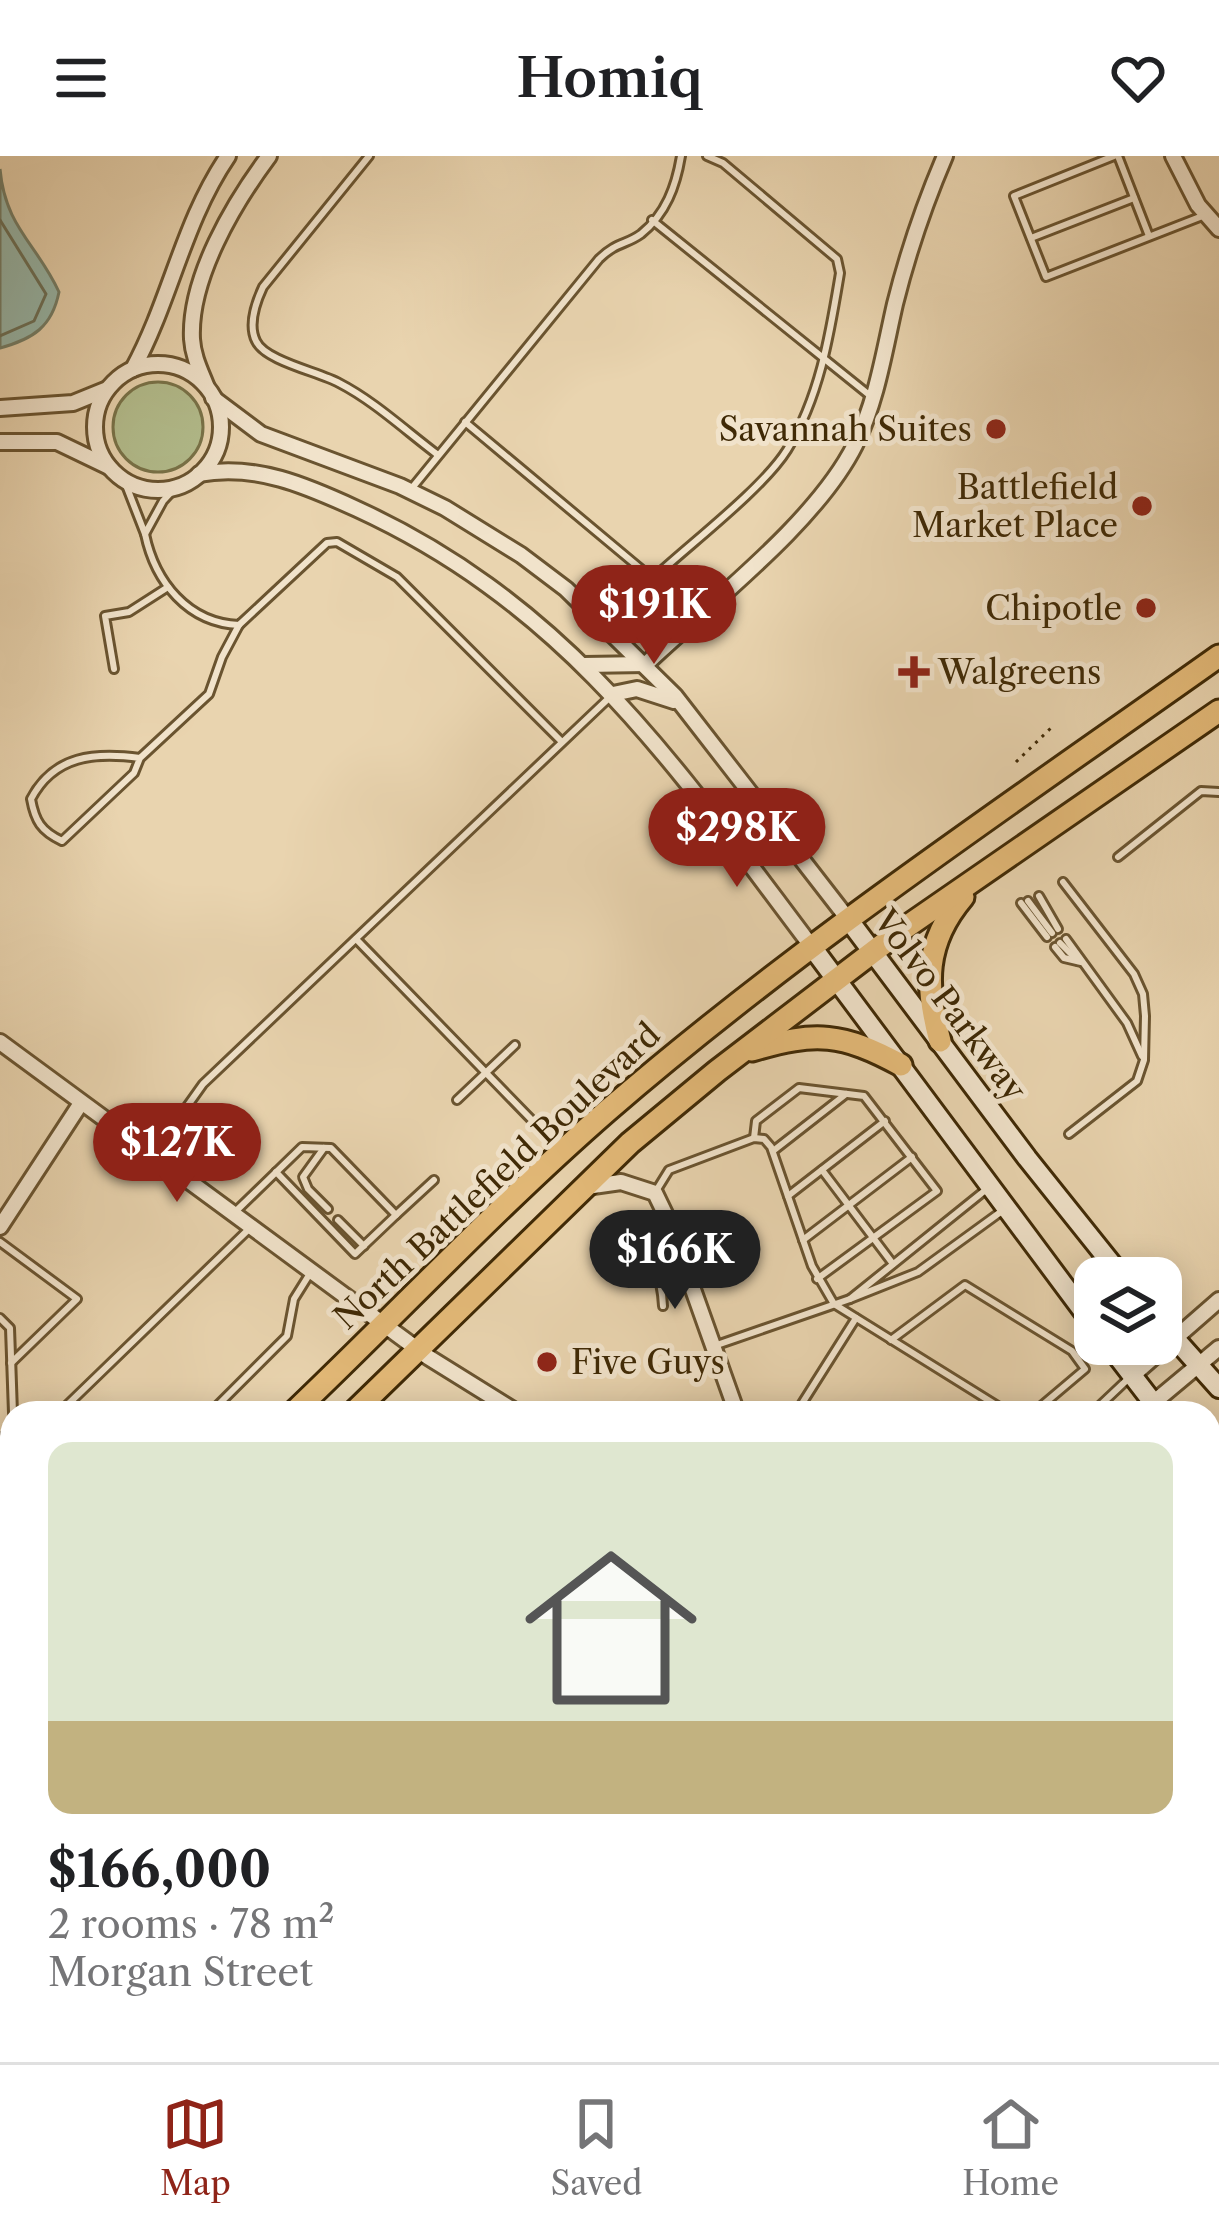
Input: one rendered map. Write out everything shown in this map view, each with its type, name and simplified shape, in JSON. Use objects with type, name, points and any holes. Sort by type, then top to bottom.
[{"type":"main road","name":"North Battlefield Boulevard","points":[[305,1401],[563,1153],[692,1040],[848,919],[1219,656]]},
{"type":"main road","name":"North Battlefield Boulevard","points":[[364,1401],[630,1143],[734,1058],[874,952],[1219,711]]},
{"type":"main road","points":[[940,1041],[929,1000],[932,954],[948,916],[982,875]]},
{"type":"main road","name":"Volvo Parkway","points":[[848,919],[1107,1257]]},
{"type":"main road","points":[[812,947],[1074,1299]]},
{"type":"main road","points":[[734,1058],[789,1039],[832,1036],[901,1065]]},
{"type":"main road","points":[[1182,1346],[1219,1388]]},
{"type":"main road","points":[[1124,1365],[1146,1401]]},
{"type":"street","points":[[0,408],[73,403],[109,387],[134,368],[154,331],[194,212],[228,156]]},
{"type":"street","points":[[199,474],[219,440],[220,419],[194,355],[194,313],[226,224],[269,156]]},
{"type":"street","points":[[584,665],[646,664],[812,507],[856,444],[873,398],[910,244],[946,156]]},
{"type":"street","points":[[1174,156],[1183,181],[1219,229]]},
{"type":"street","name":"Volvo Parkway","points":[[134,368],[150,364],[182,369],[262,434],[409,490],[521,555],[579,600],[646,664],[848,919]]},
{"type":"street","points":[[109,387],[96,413],[95,428],[111,469]]},
{"type":"street","points":[[0,442],[57,442],[150,489],[176,487],[199,474],[245,470],[280,478],[388,524],[487,582],[532,616],[613,694],[674,765],[812,947]]},
{"type":"street","points":[[613,694],[646,690],[684,707]]},
{"type":"street","points":[[0,1042],[311,1272],[499,1401]]},
{"type":"street","points":[[1,1223],[81,1102]]},
{"type":"street","points":[[586,1187],[620,1182],[655,1192],[733,1401]]},
{"type":"street","points":[[1182,1332],[1219,1300]]},
{"type":"street","points":[[1160,1401],[1219,1348]]},
{"type":"street","points":[[1132,1376],[1144,1365]]},
{"type":"lane","points":[[370,156],[263,287],[255,303],[253,335],[269,354],[341,383],[438,455]]},
{"type":"lane","points":[[409,490],[599,259],[613,244],[642,233],[675,191],[681,156]]},
{"type":"lane","points":[[465,422],[647,574],[659,573],[786,451],[825,360],[840,273],[837,259],[723,164],[707,156]]},
{"type":"lane","points":[[1150,236],[1116,156],[1014,196],[1046,278],[1205,214]]},
{"type":"lane","points":[[1030,238],[1134,198]]},
{"type":"lane","points":[[652,220],[873,398]]},
{"type":"lane","points":[[124,479],[149,554],[168,586],[202,617],[239,626]]},
{"type":"lane","points":[[145,534],[176,487]]},
{"type":"lane","points":[[140,758],[88,755],[53,771],[31,800],[34,820],[62,841],[209,694],[239,626],[327,543],[337,542],[397,577],[562,742]]},
{"type":"lane","points":[[114,669],[105,616],[129,612],[168,586]]},
{"type":"lane","points":[[152,1156],[202,1084],[613,694]]},
{"type":"lane","points":[[1118,857],[1201,791],[1219,792]]},
{"type":"lane","points":[[1063,882],[1144,994],[1144,1060],[1137,1081],[1069,1133]]},
{"type":"lane","points":[[1025,902],[1052,933],[1039,896]]},
{"type":"lane","points":[[356,939],[563,1153]]},
{"type":"lane","points":[[1081,962],[1064,958],[1060,943],[1081,962],[1126,1023],[1144,1060]]},
{"type":"lane","points":[[457,1100],[515,1045]]},
{"type":"lane","points":[[754,1138],[755,1121],[799,1088],[867,1098],[937,1193],[818,1279]]},
{"type":"lane","points":[[772,1152],[846,1094]]},
{"type":"lane","points":[[788,1196],[885,1121]]},
{"type":"lane","points":[[655,1192],[669,1169],[754,1138],[764,1139],[818,1279],[834,1304],[990,1401]]},
{"type":"lane","points":[[232,1214],[302,1147],[332,1148],[396,1215]]},
{"type":"lane","points":[[324,1148],[303,1177],[328,1209]]},
{"type":"lane","points":[[803,1240],[912,1157]]},
{"type":"lane","points":[[821,1170],[893,1264]]},
{"type":"lane","points":[[275,1172],[356,1254],[434,1180]]},
{"type":"lane","points":[[850,1299],[991,1186]]},
{"type":"lane","points":[[713,1346],[918,1272],[1006,1208]]},
{"type":"lane","points":[[338,1220],[364,1246]]},
{"type":"lane","points":[[70,1401],[250,1227]]},
{"type":"lane","points":[[613,1232],[653,1260],[662,1280],[663,1306]]},
{"type":"lane","points":[[0,1241],[76,1299],[11,1363]]},
{"type":"lane","points":[[222,1401],[287,1336],[294,1299],[311,1272]]},
{"type":"lane","points":[[891,1340],[965,1285],[1072,1351],[1085,1369],[1047,1401]]},
{"type":"lane","points":[[0,1318],[10,1328],[13,1401]]},
{"type":"lane","points":[[804,1401],[856,1318]]},
{"type":"lane","points":[[1105,1401],[1132,1376]]},
{"type":"path","points":[[1016,762],[1053,726]]},
{"type":"green space","points":[[158,382],[190,395],[203,427],[190,459],[158,472],[126,459],[113,427],[126,395]]},
{"type":"water","points":[[0,169],[15,221],[59,292],[39,330],[0,348]]},
{"type":"place","name":"Savannah Suites","points":[[996,429]]},
{"type":"place","name":"Battlefield Market Place","points":[[1142,506]]},
{"type":"place","name":"Chipotle","points":[[1146,608]]},
{"type":"place","name":"Walgreens","points":[[914,672]]},
{"type":"place","name":"Five Guys","points":[[547,1362]]}]
